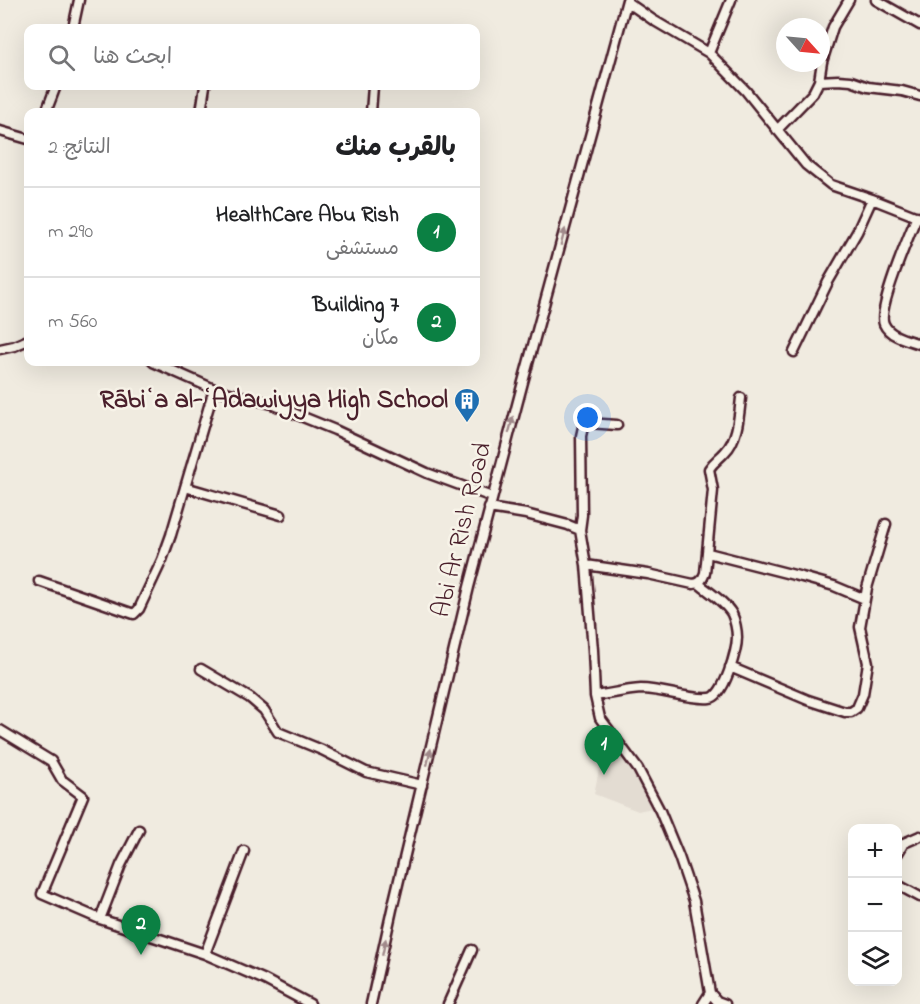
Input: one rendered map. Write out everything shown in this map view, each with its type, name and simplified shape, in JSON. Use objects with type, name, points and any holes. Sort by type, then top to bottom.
[{"type":"street","points":[[74,24],[79,0]]},
{"type":"street","points":[[709,52],[731,0]]},
{"type":"street","points":[[777,130],[813,93],[819,81],[822,62],[833,27],[849,0]]},
{"type":"street","points":[[627,1],[653,20],[709,52],[746,91],[806,165],[831,185],[919,217],[896,272],[882,316],[884,324],[896,336],[920,344]]},
{"type":"street","name":"Abi Ar Rish Road","points":[[372,1004],[393,905],[492,496],[627,1]]},
{"type":"street","points":[[879,1],[920,25]]},
{"type":"street","points":[[819,81],[851,81],[868,87],[902,91],[920,96]]},
{"type":"street","points":[[48,108],[54,90]]},
{"type":"street","points":[[201,108],[204,90]]},
{"type":"street","points":[[371,108],[373,90]]},
{"type":"street","points":[[0,130],[24,139]]},
{"type":"street","points":[[794,352],[872,199]]},
{"type":"street","points":[[0,349],[24,342]]},
{"type":"street","points":[[162,366],[214,389],[293,413],[427,473],[492,496]]},
{"type":"street","points":[[39,581],[134,614],[140,609],[162,560],[214,389]]},
{"type":"street","points":[[586,565],[648,574],[693,584],[702,580],[708,553],[713,490],[709,469],[714,461],[727,451],[733,439],[741,398]]},
{"type":"street","points":[[617,425],[588,423],[583,427],[581,436],[582,515],[580,530],[586,565],[595,696],[600,718],[638,769],[660,811],[694,901],[710,993],[717,1001],[725,1004]]},
{"type":"street","points":[[185,487],[280,515]]},
{"type":"street","points":[[489,508],[526,514],[580,530]]},
{"type":"street","points":[[730,667],[808,700],[845,712],[851,712],[857,708],[867,675],[868,663],[860,627],[867,588],[886,524]]},
{"type":"street","points":[[708,553],[834,586],[865,599]]},
{"type":"street","points":[[595,696],[641,689],[711,698],[716,696],[722,689],[730,667],[737,637],[733,615],[725,605],[698,583]]},
{"type":"street","points":[[201,669],[217,677],[264,710],[278,732],[322,750],[366,772],[422,785]]},
{"type":"street","points":[[0,730],[51,761],[62,780],[83,796],[42,894],[100,919],[205,954],[265,980],[310,1004]]},
{"type":"street","points":[[100,919],[121,865],[139,830]]},
{"type":"street","points":[[902,846],[920,836]]},
{"type":"street","points":[[205,954],[244,851]]},
{"type":"street","points":[[902,888],[920,897]]},
{"type":"street","points":[[448,1004],[472,950]]},
{"type":"street","points":[[703,1004],[710,993]]},
{"type":"shaded area","points":[[602,755],[623,757],[652,808],[638,811],[594,794]]},
{"type":"place","name":"Rābiʿa al-ʿAdawiyya High School","points":[[467,424]]},
{"type":"place","name":"HealthCare Abu Rish","points":[[604,775]]},
{"type":"place","name":"Building 7","points":[[141,955]]}]
